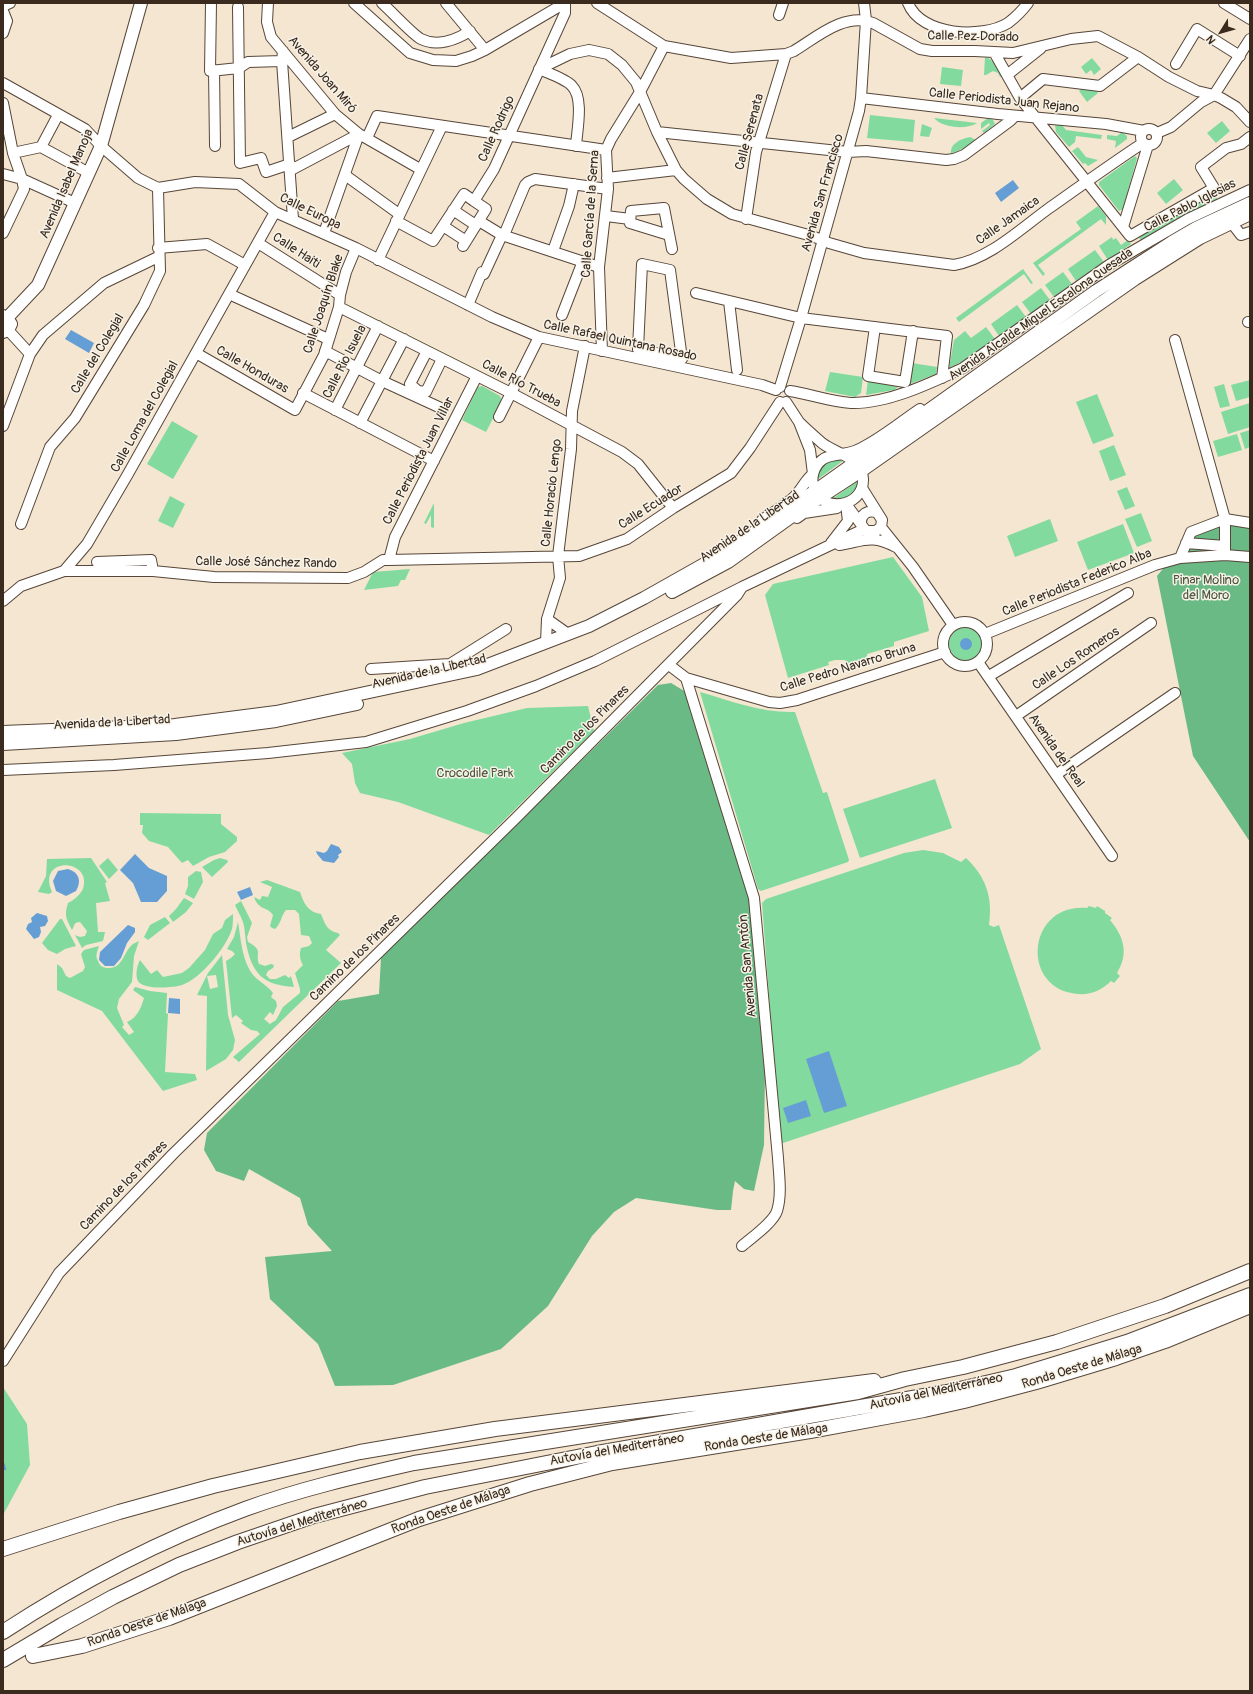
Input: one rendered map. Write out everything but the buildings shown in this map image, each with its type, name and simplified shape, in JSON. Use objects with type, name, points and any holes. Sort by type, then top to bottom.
[{"type":"highway","name":"Autovía del Mediterráneo","points":[[3,1632],[85,1583],[191,1531],[245,1509],[300,1491],[356,1476],[414,1464],[858,1392],[905,1379],[964,1367],[1057,1342],[1165,1306],[1250,1271]]},
{"type":"highway","name":"Autovía del Mediterráneo","points":[[3,1660],[113,1597],[179,1565],[238,1542],[314,1516],[424,1487],[562,1460],[947,1392],[1016,1376],[1127,1342],[1250,1295]]},
{"type":"highway","name":"Ronda Oeste de Málaga","points":[[33,1656],[82,1646],[169,1618],[419,1519],[530,1484],[612,1463],[810,1431],[964,1401],[1036,1382],[1116,1358],[1165,1341],[1250,1306]]},
{"type":"highway","points":[[3,1549],[119,1512],[213,1486],[360,1452],[495,1429],[858,1382],[905,1379]]},
{"type":"main road","name":"Avenida Isabel Manoja","points":[[5,317],[38,285],[101,146],[141,3]]},
{"type":"main road","name":"Avenida Alcalde Miguel Escalona Quesada","points":[[858,466],[949,395],[1096,291],[1172,242],[1207,223],[1250,203]]},
{"type":"main road","name":"Avenida Alcalde Miguel Escalona Quesada","points":[[858,466],[880,456],[1135,279],[1178,251],[1231,222],[1250,214]]},
{"type":"main road","points":[[5,317],[11,324],[5,331]]},
{"type":"main road","name":"Avenida de la Libertad","points":[[3,732],[175,725],[276,712],[477,669],[589,626],[644,598],[722,554],[817,494],[858,466]]},
{"type":"main road","name":"Avenida de la Libertad","points":[[3,744],[176,734],[276,721],[480,677],[593,633],[728,562],[774,529],[817,494]]},
{"type":"street","points":[[3,6],[10,3]]},
{"type":"street","points":[[211,3],[210,71],[238,68],[248,62],[283,56],[293,219]]},
{"type":"street","name":"Avenida Joan Miró","points":[[268,3],[267,22],[271,37],[283,56],[335,114],[363,136],[420,169]]},
{"type":"street","points":[[354,3],[410,53],[433,60],[456,61],[485,50],[565,3]]},
{"type":"street","points":[[382,3],[420,39],[433,42],[450,41],[470,31]]},
{"type":"street","points":[[446,3],[485,50]]},
{"type":"street","name":"Calle Rodrigo","points":[[474,201],[494,169],[565,13],[565,3]]},
{"type":"street","points":[[597,3],[664,46],[731,58],[786,54],[794,51],[842,22],[866,20]]},
{"type":"street","points":[[779,16],[783,3]]},
{"type":"street","name":"Avenida San Francisco","points":[[778,389],[801,318],[823,241],[848,152],[861,98],[866,20],[864,3]]},
{"type":"street","points":[[908,3],[917,16],[928,24],[948,31],[995,29],[1018,15],[1028,3]]},
{"type":"street","points":[[1224,3],[1250,19]]},
{"type":"street","points":[[238,7],[240,164],[261,158],[266,172],[290,167],[363,136]]},
{"type":"street","points":[[3,12],[7,21],[3,33]]},
{"type":"street","name":"Calle Pez Dorado","points":[[866,20],[920,49],[932,51],[1013,53],[1071,39],[1098,36],[1138,57],[1169,78],[1197,91],[1214,94],[1236,107],[1250,122]]},
{"type":"street","points":[[1176,64],[1197,29],[1240,56]]},
{"type":"street","points":[[1146,144],[1141,137],[1144,131],[1150,129],[1157,132],[1171,127],[1214,94],[1250,39]]},
{"type":"street","name":"Calle García de la Serna","points":[[602,351],[599,266],[608,189],[606,150],[611,139],[640,92],[664,46]]},
{"type":"street","name":"Calle Pez Dorado","points":[[1008,75],[1042,47]]},
{"type":"street","name":"Calle Jamaica","points":[[539,70],[570,54],[589,50],[608,54],[622,66],[636,82],[657,132],[676,170],[707,199],[732,214],[812,236],[823,241],[864,253],[954,265],[964,264],[985,255],[1087,181],[1146,144]]},
{"type":"street","points":[[994,52],[1020,98],[1130,236],[1214,188],[1201,167],[1226,148],[1241,144],[1250,138]]},
{"type":"street","name":"Calle Serenata","points":[[746,219],[754,160],[758,143],[786,54]]},
{"type":"street","points":[[1020,98],[1043,79],[1100,86],[1138,57]]},
{"type":"street","points":[[214,70],[215,146]]},
{"type":"street","points":[[539,70],[572,85],[578,94],[579,107],[576,146]]},
{"type":"street","points":[[3,83],[85,129],[101,146],[138,178],[158,188]]},
{"type":"street","name":"Calle Periodista Juan Rejano","points":[[861,98],[1014,116],[1106,124],[1144,131]]},
{"type":"street","points":[[3,103],[13,153],[24,189],[3,233]]},
{"type":"street","points":[[288,137],[335,114]]},
{"type":"street","points":[[41,148],[58,115]]},
{"type":"street","points":[[324,233],[345,175],[363,136],[377,116],[606,150]]},
{"type":"street","points":[[657,132],[848,152],[866,151],[946,160],[964,155],[1010,121],[1014,116]]},
{"type":"street","points":[[378,260],[397,217],[442,126]]},
{"type":"street","points":[[1146,144],[1154,144],[1158,140],[1157,132]]},
{"type":"street","points":[[1123,227],[1146,144]]},
{"type":"street","points":[[13,153],[41,148],[89,173]]},
{"type":"street","points":[[607,178],[676,170]]},
{"type":"street","points":[[3,174],[22,179],[75,203]]},
{"type":"street","points":[[345,175],[397,217],[433,241],[464,194],[486,209],[463,242],[443,226]]},
{"type":"street","points":[[468,305],[528,182],[535,179],[608,189]]},
{"type":"street","name":"Calle Europa","points":[[158,188],[195,182],[239,184],[275,212],[324,233],[378,260]]},
{"type":"street","points":[[553,251],[569,206],[574,184]]},
{"type":"street","name":"Calle del Colegial","points":[[21,524],[50,447],[75,418],[144,305],[158,279],[160,271],[158,252],[158,188]]},
{"type":"street","name":"Calle Pablo Iglesias","points":[[942,378],[963,368],[1115,262],[1188,219],[1250,190]]},
{"type":"street","points":[[669,235],[630,223],[631,211],[664,208],[672,249]]},
{"type":"street","points":[[453,210],[503,235],[599,266]]},
{"type":"street","name":"Calle Loma del Colegial","points":[[64,571],[87,544],[275,212]]},
{"type":"street","points":[[606,216],[630,219]]},
{"type":"street","points":[[1231,222],[1241,235],[1250,232]]},
{"type":"street","name":"Calle Haiti","points":[[258,243],[340,295]]},
{"type":"street","points":[[3,426],[30,354],[43,335],[104,283],[158,252],[208,244],[245,265]]},
{"type":"street","name":"Calle Joaquín Blake","points":[[295,410],[325,351],[339,307],[340,295],[346,272],[356,248]]},
{"type":"street","name":"Calle Rafael Quintana Rosado","points":[[378,260],[468,305],[539,337],[778,389]]},
{"type":"street","points":[[562,315],[583,261]]},
{"type":"street","points":[[642,264],[670,270],[682,359],[638,349],[642,264]]},
{"type":"street","points":[[696,293],[801,318],[947,336],[942,378],[887,398],[868,402],[850,403],[790,392]]},
{"type":"street","points":[[229,294],[328,339]]},
{"type":"street","points":[[729,301],[737,370]]},
{"type":"street","name":"Calle Río Trueba","points":[[339,307],[511,393],[622,452],[638,464],[673,508]]},
{"type":"street","name":"Calle Rio Isuela","points":[[335,410],[378,326]]},
{"type":"street","points":[[875,327],[868,376],[905,382],[913,331]]},
{"type":"street","points":[[5,331],[30,354]]},
{"type":"street","points":[[499,417],[539,337]]},
{"type":"street","points":[[360,423],[404,339]]},
{"type":"street","points":[[1175,340],[1225,519],[1225,551],[1186,543]]},
{"type":"street","name":"Calle Horacio Lengo","points":[[546,643],[547,619],[560,578],[558,556],[571,450],[572,411],[585,346]]},
{"type":"street","points":[[325,351],[382,381],[443,409]]},
{"type":"street","points":[[428,351],[410,384],[418,391],[426,392],[442,359]]},
{"type":"street","name":"Calle Honduras","points":[[196,353],[295,410]]},
{"type":"street","name":"Calle Periodista Juan Villar","points":[[389,560],[396,537],[477,376]]},
{"type":"street","points":[[783,402],[791,397],[787,387],[778,389],[775,396],[783,402],[799,422],[822,443],[842,454],[858,466],[862,486],[876,512],[881,516],[881,527],[953,625]]},
{"type":"street","points":[[303,393],[434,461]]},
{"type":"street","points":[[722,554],[727,545],[793,498],[800,491],[821,461],[834,455],[864,447],[924,407],[949,395]]},
{"type":"street","name":"Calle Ecuador","points":[[376,564],[383,560],[579,556],[627,538],[731,473],[783,402]]},
{"type":"street","points":[[799,422],[810,450],[809,477]]},
{"type":"street","points":[[774,529],[782,528],[804,513],[835,508],[846,504],[858,495],[880,456]]},
{"type":"street","name":"Avenida de la Libertad","points":[[809,477],[812,479],[817,494],[832,504],[846,504]]},
{"type":"street","points":[[846,504],[862,526],[873,532],[881,527]]},
{"type":"street","points":[[829,546],[848,521],[846,504]]},
{"type":"street","points":[[862,526],[861,519],[865,513],[868,511],[876,512]]},
{"type":"street","points":[[1180,558],[1191,532],[1225,519],[1250,523]]},
{"type":"street","points":[[3,770],[114,765],[252,754],[366,742],[467,711],[536,686],[595,661],[742,587],[829,546],[862,526]]},
{"type":"street","points":[[829,546],[863,539],[874,539],[887,542],[898,549]]},
{"type":"street","name":"Calle Periodista Federico Alba","points":[[985,634],[1150,567],[1180,558],[1225,551],[1250,557]]},
{"type":"street","points":[[97,562],[150,560],[153,571]]},
{"type":"street","name":"Calle José Sánchez Rando","points":[[64,571],[153,571],[214,577],[348,578],[364,572],[376,564]]},
{"type":"street","points":[[3,601],[21,586],[64,571]]},
{"type":"street","name":"Camino de los Pinares","points":[[3,1361],[64,1267],[173,1154],[521,813],[669,665],[737,595],[742,587]]},
{"type":"street","points":[[989,676],[1128,593]]},
{"type":"street","points":[[547,619],[568,634]]},
{"type":"street","points":[[960,622],[967,622],[981,628],[985,634],[987,642],[986,649],[984,656],[978,662],[966,666],[959,665],[953,662],[945,652],[943,645],[944,637],[947,630],[953,625],[960,622]]},
{"type":"street","name":"Calle Los Romeros","points":[[1016,716],[1151,623]]},
{"type":"street","points":[[371,669],[450,664],[506,629]]},
{"type":"street","name":"Calle Pedro Navarro Bruna","points":[[669,665],[686,678],[768,702],[780,703],[797,700],[945,652]]},
{"type":"street","name":"Avenida del Real","points":[[978,662],[1057,774],[1112,856]]},
{"type":"street","name":"Avenida San Antón","points":[[686,678],[754,898],[755,906],[780,1195],[777,1213],[763,1229],[742,1246]]},
{"type":"street","points":[[1057,774],[1175,693]]},
{"type":"green space","points":[[985,57],[993,62],[1002,77],[993,71],[984,75]]},
{"type":"green space","points":[[1092,58],[1101,69],[1094,75],[1091,70],[1086,74],[1081,67]]},
{"type":"green space","points":[[942,67],[963,70],[961,86],[940,84]]},
{"type":"green space","points":[[1086,85],[1092,86],[1098,93],[1087,102],[1079,91]]},
{"type":"green space","points":[[870,115],[915,120],[913,142],[867,138]]},
{"type":"green space","points":[[934,118],[977,123],[967,127],[955,127],[943,124]]},
{"type":"green space","points":[[988,118],[993,120],[995,124],[984,133],[982,131],[990,125],[989,123],[981,129],[981,123]]},
{"type":"green space","points":[[1222,121],[1230,131],[1216,143],[1207,133]]},
{"type":"green space","points":[[922,124],[932,128],[929,137],[920,136]]},
{"type":"green space","points":[[1055,125],[1062,125],[1066,130],[1102,135],[1101,139],[1076,136],[1075,142],[1069,147],[1056,132]]},
{"type":"green space","points":[[1122,132],[1127,136],[1127,139],[1115,148],[1116,141],[1107,139],[1107,135],[1117,136]]},
{"type":"green space","points":[[970,137],[976,140],[951,154],[954,144],[960,140]]},
{"type":"green space","points":[[1078,147],[1086,157],[1098,160],[1088,166],[1085,163],[1083,164],[1072,151]]},
{"type":"green space","points":[[1135,156],[1137,158],[1123,209],[1119,211],[1099,185],[1099,182]]},
{"type":"green space","points":[[1174,179],[1183,190],[1166,204],[1157,193]]},
{"type":"green space","points":[[1214,192],[1218,200],[1142,243],[1138,235]]},
{"type":"green space","points":[[1098,206],[1106,216],[1106,225],[1101,219],[1038,265],[1045,274],[1043,276],[1033,263],[1081,229],[1076,222]]},
{"type":"green space","points":[[1112,237],[1113,240],[1116,238],[1121,245],[1128,240],[1131,244],[1108,260],[1099,246]]},
{"type":"green space","points":[[1095,250],[1104,262],[1076,281],[1068,269]]},
{"type":"green space","points":[[1023,269],[1033,283],[1031,284],[1024,274],[959,322],[956,318]]},
{"type":"green space","points":[[1063,272],[1072,284],[1054,297],[1045,285]]},
{"type":"green space","points":[[1041,288],[1050,300],[1031,314],[1022,302]]},
{"type":"green space","points":[[1017,305],[1026,317],[999,336],[991,324]]},
{"type":"green space","points":[[986,327],[995,339],[961,362],[949,368],[954,340],[965,331],[971,338]]},
{"type":"green space","points":[[912,363],[937,367],[936,374],[910,384]]},
{"type":"green space","points":[[830,372],[863,377],[861,393],[855,397],[825,391]]},
{"type":"green space","points":[[868,380],[898,387],[894,390],[866,395]]},
{"type":"green space","points":[[1250,380],[1250,397],[1236,401],[1231,385]]},
{"type":"green space","points":[[1224,384],[1230,406],[1220,408],[1214,387]]},
{"type":"green space","points":[[482,386],[500,396],[502,401],[486,432],[462,420],[478,387]]},
{"type":"green space","points":[[1097,394],[1114,436],[1093,444],[1076,402]]},
{"type":"green space","points":[[1250,403],[1250,427],[1228,434],[1221,412]]},
{"type":"green space","points":[[172,421],[198,436],[173,479],[147,464]]},
{"type":"green space","points":[[1250,430],[1250,447],[1245,449],[1240,433]]},
{"type":"green space","points":[[1237,434],[1242,450],[1218,457],[1213,441]]},
{"type":"green space","points":[[1114,445],[1126,475],[1110,481],[1099,451]]},
{"type":"green space","points":[[832,460],[844,460],[817,480],[819,469],[824,463]]},
{"type":"green space","points":[[858,481],[858,488],[847,500],[832,499]]},
{"type":"green space","points":[[1127,487],[1135,506],[1125,510],[1117,491]]},
{"type":"green space","points":[[170,496],[185,504],[173,528],[158,521]]},
{"type":"green space","points":[[434,503],[434,528],[431,527],[431,515],[426,524],[424,523]]},
{"type":"green space","points":[[1141,513],[1152,541],[1137,547],[1125,519]]},
{"type":"green space","name":"Pinar Molino del Moro","points":[[1218,515],[1250,519],[1250,842],[1193,756],[1157,576],[1193,532]]},
{"type":"green space","points":[[1050,519],[1058,541],[1015,557],[1007,536]]},
{"type":"green space","points":[[1123,524],[1134,553],[1088,570],[1077,542]]},
{"type":"green space","points":[[893,557],[922,597],[929,631],[894,642],[894,646],[867,654],[867,657],[847,664],[845,660],[835,660],[828,662],[829,665],[788,678],[765,595],[773,584]]},
{"type":"green space","points":[[410,569],[405,580],[401,580],[398,586],[364,590],[373,572]]},
{"type":"green space","points":[[963,627],[969,627],[973,628],[980,634],[983,644],[982,651],[976,658],[969,661],[963,661],[959,660],[952,654],[949,647],[949,641],[950,637],[956,630]]},
{"type":"green space","points":[[671,683],[686,692],[751,896],[765,1069],[764,1145],[754,1191],[744,1189],[735,1181],[731,1210],[717,1210],[636,1198],[614,1212],[592,1236],[548,1306],[501,1349],[393,1385],[335,1386],[318,1344],[270,1299],[265,1257],[332,1251],[308,1225],[300,1198],[249,1169],[244,1181],[216,1171],[204,1150],[207,1133],[338,1001],[379,994],[381,958],[658,685]]},
{"type":"green space","points":[[700,692],[735,703],[771,711],[795,712],[823,793],[827,792],[849,860],[848,862],[761,891],[758,889]]},
{"type":"green space","name":"Crocodile Park","points":[[588,706],[594,731],[489,835],[398,802],[360,793],[355,783],[352,764],[342,753],[410,739],[464,723],[527,708]]},
{"type":"green space","points":[[935,779],[952,828],[860,858],[843,809]]},
{"type":"green space","points":[[140,813],[221,814],[221,824],[237,837],[237,841],[225,852],[209,857],[193,866],[188,860],[182,863],[168,847],[149,841],[142,833],[143,825],[140,825]]},
{"type":"green space","points":[[923,850],[943,853],[961,862],[966,858],[979,873],[989,897],[989,925],[994,927],[999,925],[1041,1049],[1020,1064],[780,1144],[762,903],[766,899],[904,853]]},
{"type":"green space","points":[[91,858],[107,882],[105,883],[110,901],[96,903],[98,932],[105,932],[103,941],[86,945],[82,948],[75,935],[80,937],[85,936],[87,931],[80,922],[75,923],[72,930],[66,914],[68,903],[76,898],[83,889],[84,879],[80,871],[65,865],[57,867],[52,872],[49,880],[52,892],[49,894],[38,892],[46,876],[47,859]]},
{"type":"green space","points":[[108,858],[118,870],[109,879],[99,866]]},
{"type":"green space","points":[[220,858],[227,860],[228,862],[212,877],[202,867]]},
{"type":"green space","points":[[196,871],[201,872],[203,882],[194,899],[185,894],[188,886],[188,877]]},
{"type":"green space","points":[[267,880],[300,892],[307,907],[321,914],[329,929],[340,935],[326,950],[341,963],[239,1062],[233,1057],[260,1034],[241,1023],[243,1021],[236,1015],[232,1018],[226,961],[235,954],[227,949],[234,937],[238,922],[244,957],[247,964],[254,976],[273,993],[271,997],[276,1001],[277,1006],[273,1015],[270,1012],[264,1019],[270,1024],[276,1020],[283,1007],[300,993],[295,973],[303,965],[300,950],[301,948],[309,946],[312,943],[309,936],[301,935],[299,914],[295,910],[286,910],[279,925],[275,929],[270,926],[273,915],[271,912],[258,904],[254,897],[260,900],[262,896],[268,897],[272,887],[260,882]]},
{"type":"green space","points":[[184,898],[193,903],[186,912],[173,922],[169,916]]},
{"type":"green space","points":[[241,901],[252,923],[247,937],[248,942],[256,948],[258,952],[259,964],[265,966],[271,964],[274,965],[266,975],[270,979],[276,979],[285,975],[289,978],[291,976],[294,987],[274,984],[261,976],[256,970],[252,963],[246,943],[243,922],[235,905]]},
{"type":"green space","points":[[1089,906],[1096,908],[1097,906],[1112,918],[1110,920],[1122,939],[1124,952],[1121,966],[1117,973],[1120,976],[1114,983],[1111,981],[1096,991],[1087,994],[1078,994],[1059,989],[1046,978],[1039,964],[1038,948],[1042,932],[1052,919],[1067,910],[1087,908]]},
{"type":"green space","points":[[233,914],[232,929],[224,945],[212,962],[189,982],[172,987],[152,987],[141,984],[138,981],[137,970],[140,960],[151,974],[157,970],[163,977],[182,973],[189,968],[205,950],[213,934],[222,928],[225,920]]},
{"type":"green space","points":[[165,917],[170,923],[148,940],[144,937],[150,925]]},
{"type":"green space","points":[[60,919],[62,919],[76,946],[65,949],[57,954],[48,950],[42,943]]},
{"type":"green space","points":[[139,941],[134,956],[132,982],[119,999],[117,1008],[124,1025],[122,1027],[129,1035],[134,1032],[127,1022],[136,1015],[144,998],[133,990],[135,987],[167,993],[166,1013],[168,1014],[165,1072],[195,1074],[197,1080],[163,1091],[102,1011],[57,990],[57,964],[62,968],[66,976],[70,978],[83,971],[85,967],[81,954],[84,950],[99,946],[96,956],[100,964],[105,968],[113,968],[120,963],[130,947]]},
{"type":"green space","points":[[222,955],[228,1015],[235,1040],[233,1050],[226,1059],[206,1071],[207,996],[197,995],[208,973]],"holes":[[[216,975],[218,987],[210,989],[207,976]]]},
{"type":"green space","points":[[3,1387],[27,1424],[30,1465],[3,1515]]},
{"type":"water","points":[[1013,180],[1019,188],[1001,202],[995,193]]},
{"type":"water","points":[[71,330],[94,343],[89,353],[65,339]]},
{"type":"water","points":[[964,638],[968,638],[972,644],[968,650],[964,650],[960,646],[960,642]]},
{"type":"water","points":[[331,844],[339,847],[342,852],[338,855],[339,857],[334,863],[323,861],[316,851],[324,853]]},
{"type":"water","points":[[135,854],[149,868],[167,876],[167,891],[157,902],[141,902],[133,883],[120,870]]},
{"type":"water","points":[[68,869],[75,872],[79,880],[79,884],[76,891],[66,896],[56,891],[53,881],[58,871]]},
{"type":"water","points":[[250,887],[253,895],[241,900],[237,892]]},
{"type":"water","points":[[37,913],[47,916],[48,921],[45,926],[40,927],[41,932],[39,937],[34,939],[26,929],[28,924],[32,922],[31,918]]},
{"type":"water","points":[[128,925],[135,928],[135,932],[127,943],[121,958],[114,966],[105,966],[99,960],[100,952]]},
{"type":"water","points":[[169,998],[180,999],[180,1014],[168,1013]]},
{"type":"water","points":[[829,1051],[847,1106],[824,1113],[806,1059]]},
{"type":"water","points":[[806,1100],[811,1116],[788,1123],[783,1108]]},
{"type":"waterway","points":[[3,1463],[5,1469]]}]
